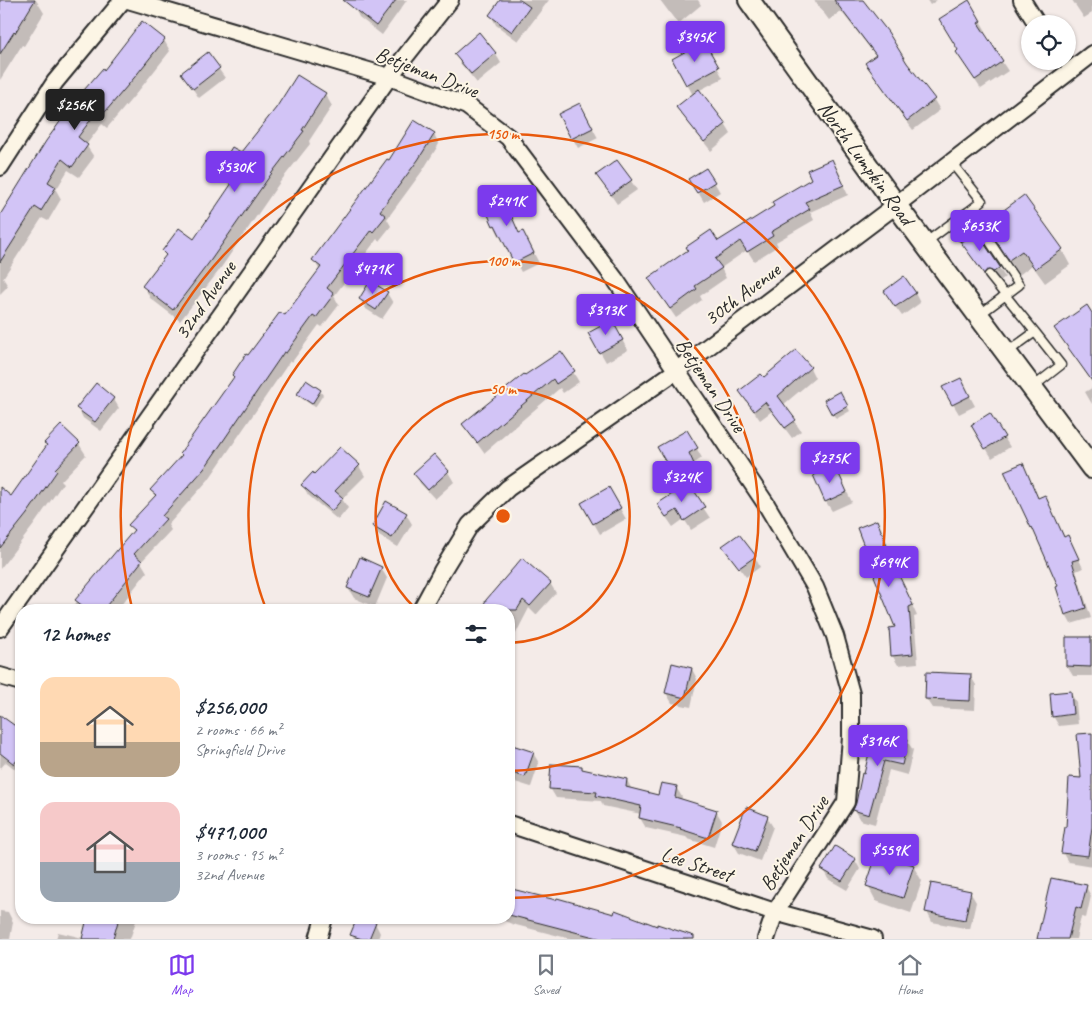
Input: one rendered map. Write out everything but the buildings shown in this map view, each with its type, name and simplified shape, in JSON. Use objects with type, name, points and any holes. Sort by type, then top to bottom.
[{"type":"street","points":[[0,167],[55,82],[124,0]]},
{"type":"street","name":"Betjeman Drive","points":[[128,0],[389,77],[467,106],[508,137],[615,279],[766,504],[815,587],[835,636],[851,694],[851,738],[846,802],[775,912],[766,939]]},
{"type":"street","name":"32nd Avenue","points":[[17,604],[389,77],[450,0]]},
{"type":"street","name":"North Lumpkin Road","points":[[749,0],[896,205],[1092,468]]},
{"type":"street","points":[[1022,0],[1031,15]]},
{"type":"street","name":"30th Avenue","points":[[1076,61],[1092,54]]},
{"type":"street","name":"30th Avenue","points":[[425,604],[442,571],[470,525],[502,494],[676,371],[896,205],[952,162],[1060,70]]},
{"type":"street","name":"32nd Avenue","points":[[0,628],[15,607]]},
{"type":"street","points":[[0,676],[15,680]]},
{"type":"street","name":"Lee Street","points":[[515,826],[775,912],[872,939]]},
{"type":"street","points":[[318,939],[322,924]]},
{"type":"lane","points":[[924,243],[982,201],[952,162]]},
{"type":"lane","points":[[969,210],[1019,285],[978,315]]},
{"type":"lane","points":[[952,224],[961,236]]},
{"type":"lane","points":[[989,275],[1061,366],[1032,388]]},
{"type":"lane","points":[[1006,353],[1035,332]]}]
